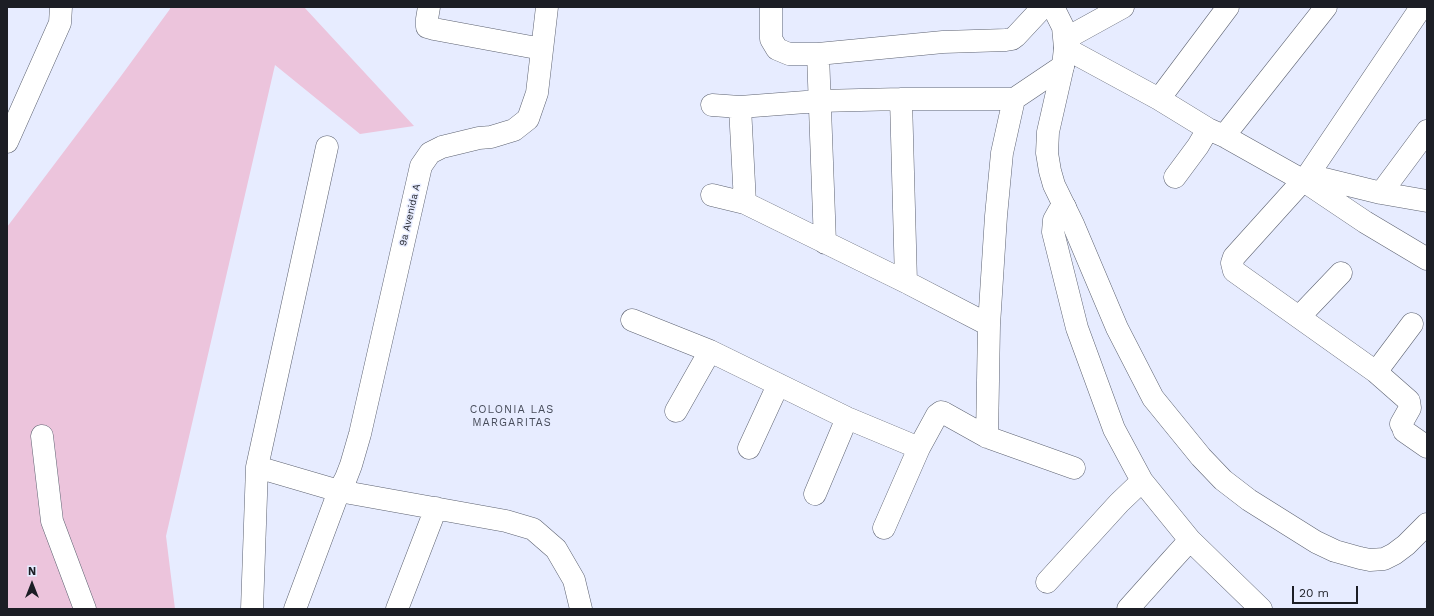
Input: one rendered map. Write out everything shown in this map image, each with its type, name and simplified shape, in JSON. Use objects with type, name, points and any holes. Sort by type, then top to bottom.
[{"type":"street","points":[[7,142],[60,23],[61,7]]},
{"type":"street","points":[[429,7],[427,27],[542,49]]},
{"type":"street","name":"9a Avenida A","points":[[295,609],[339,491],[351,465],[360,434],[421,166],[430,153],[442,147],[479,138],[491,137],[514,130],[528,119],[537,93],[547,7]]},
{"type":"street","points":[[771,7],[771,39],[777,49],[789,54],[818,54],[943,42],[1012,39],[1043,7]]},
{"type":"street","points":[[1053,7],[1062,27],[1064,51],[1051,117],[1047,153],[1050,171],[1054,185],[1117,328],[1153,398],[1201,457],[1223,480],[1249,500],[1316,542],[1335,551],[1360,558],[1379,560],[1394,554],[1406,545],[1427,524]]},
{"type":"street","points":[[986,437],[989,325],[996,216],[1002,153],[1014,99],[1064,51],[1123,7]]},
{"type":"street","points":[[1159,99],[1228,7]]},
{"type":"street","points":[[1175,177],[1198,146],[1216,132],[1326,7]]},
{"type":"street","points":[[1422,10],[1306,178],[1234,257],[1232,263],[1234,270],[1376,372],[1409,401],[1410,408],[1402,427],[1404,431],[1427,447]]},
{"type":"street","points":[[1064,51],[1159,99],[1216,132],[1306,178],[1365,222],[1427,259]]},
{"type":"street","points":[[818,54],[825,243]]},
{"type":"street","points":[[712,105],[740,106],[901,98],[1014,99]]},
{"type":"street","points":[[901,98],[906,282]]},
{"type":"street","points":[[740,106],[745,203]]},
{"type":"street","points":[[1381,193],[1427,131]]},
{"type":"street","points":[[252,609],[257,467],[327,147]]},
{"type":"street","points":[[1306,178],[1427,201]]},
{"type":"street","points":[[712,195],[745,203],[906,282],[989,325]]},
{"type":"street","points":[[1065,207],[1059,211],[1054,220],[1053,232],[1077,328],[1114,430],[1142,481],[1190,540],[1249,605]]},
{"type":"street","points":[[1299,317],[1341,273]]},
{"type":"street","points":[[632,320],[710,351],[847,418],[919,448]]},
{"type":"street","points":[[1376,372],[1412,324]]},
{"type":"street","points":[[676,411],[710,351]]},
{"type":"street","points":[[749,448],[778,385]]},
{"type":"street","points":[[884,528],[919,448],[937,415],[941,412],[986,437],[1074,468]]},
{"type":"street","points":[[815,494],[847,418]]},
{"type":"street","points":[[42,436],[52,520],[85,609]]},
{"type":"street","points":[[257,467],[339,491],[506,521],[533,529],[556,549],[574,580],[581,609]]},
{"type":"street","points":[[1047,582],[1119,503],[1142,481]]},
{"type":"street","points":[[397,609],[436,508]]},
{"type":"street","points":[[1128,609],[1190,540]]},
{"type":"shaded area","points":[[170,7],[304,7],[414,126],[360,134],[275,65],[166,536],[175,609],[7,609],[7,227],[121,76]]},
{"type":"district","name":"COLONIA LAS MARGARITAS","points":[[512,416]]}]
